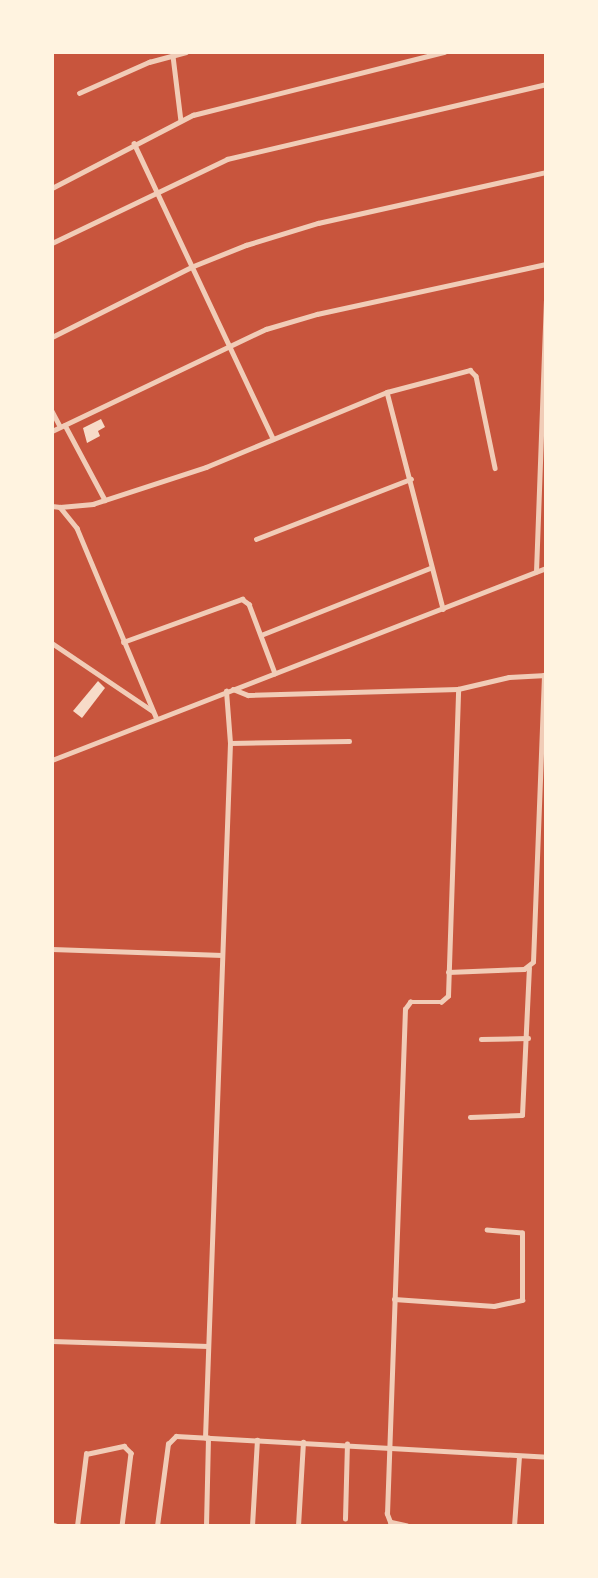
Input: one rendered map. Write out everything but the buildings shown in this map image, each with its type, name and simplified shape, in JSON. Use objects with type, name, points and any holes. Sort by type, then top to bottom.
[{"type":"street","points":[[79,93],[186,52]]},
{"type":"street","points":[[52,188],[134,143],[208,109],[408,56],[444,52]]},
{"type":"street","points":[[173,56],[181,121]]},
{"type":"street","points":[[52,243],[157,190],[227,159],[545,84]]},
{"type":"street","points":[[134,143],[273,439]]},
{"type":"street","points":[[52,337],[191,267],[318,223],[545,172]]},
{"type":"street","points":[[52,431],[228,345],[317,314],[545,264]]},
{"type":"street","points":[[536,572],[545,301]]},
{"type":"street","points":[[52,506],[105,500],[206,467],[387,392],[474,372],[495,468]]},
{"type":"street","points":[[387,392],[411,479],[430,568],[443,609]]},
{"type":"street","points":[[52,411],[105,500]]},
{"type":"street","points":[[256,539],[411,479]]},
{"type":"street","points":[[60,507],[77,528],[155,714]]},
{"type":"street","points":[[261,635],[430,568]]},
{"type":"street","points":[[52,760],[155,714],[275,673],[545,568]]},
{"type":"street","points":[[123,642],[235,598],[249,604],[275,673]]},
{"type":"street","points":[[52,643],[155,714]]},
{"type":"street","points":[[229,689],[248,695],[458,689],[509,677],[545,675],[537,902],[529,968],[528,1038],[522,1115],[470,1117]]},
{"type":"street","points":[[206,1525],[208,1346],[230,743],[229,689]]},
{"type":"street","points":[[407,1525],[390,1522],[387,1514],[405,1009],[410,1002],[445,1001],[458,689]]},
{"type":"street","points":[[230,743],[349,741]]},
{"type":"street","points":[[537,902],[545,902]]},
{"type":"street","points":[[52,948],[222,955]]},
{"type":"street","points":[[448,972],[529,968]]},
{"type":"street","points":[[481,1039],[528,1038]]},
{"type":"street","points":[[394,1299],[494,1306],[523,1300],[522,1233],[487,1230]]},
{"type":"street","points":[[52,1341],[208,1346]]},
{"type":"street","points":[[157,1525],[171,1438],[388,1446],[545,1457]]},
{"type":"street","points":[[252,1525],[257,1440]]},
{"type":"street","points":[[298,1525],[303,1442]]},
{"type":"street","points":[[345,1519],[348,1444]]},
{"type":"street","points":[[77,1525],[86,1454],[124,1446],[131,1453],[122,1525]]},
{"type":"street","points":[[514,1525],[519,1457]]}]
